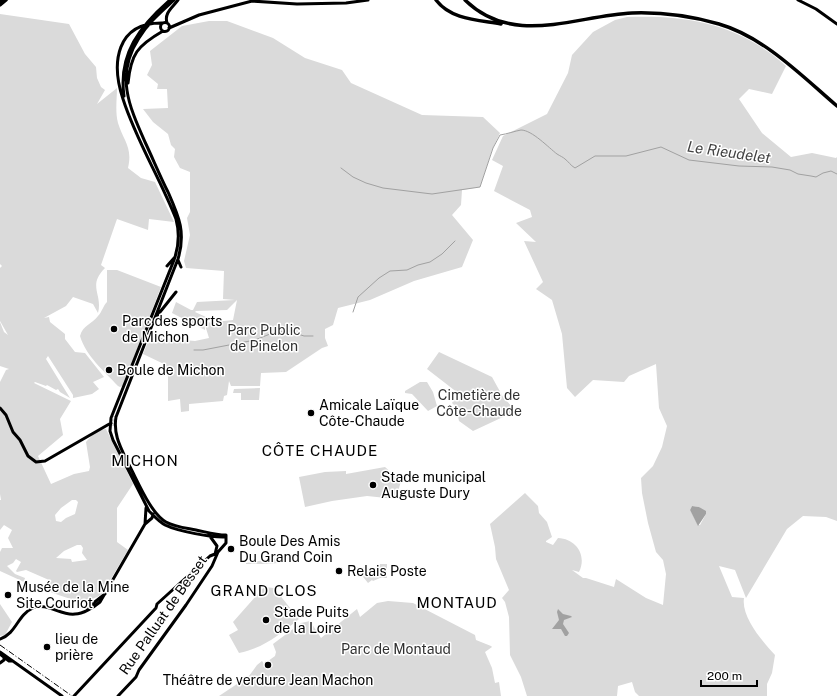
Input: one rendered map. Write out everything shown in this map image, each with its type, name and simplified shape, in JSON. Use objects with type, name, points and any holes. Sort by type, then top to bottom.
[{"type":"highway","points":[[0,5],[6,0]]},
{"type":"highway","points":[[436,0],[443,7],[454,14],[473,19],[517,26],[541,26],[589,18]]},
{"type":"highway","points":[[465,0],[478,11],[491,18],[517,26]]},
{"type":"highway","points":[[468,0],[487,14],[500,20],[516,24],[541,24],[600,17],[627,12],[652,11],[679,14],[709,20],[732,27],[762,42],[837,105]]},
{"type":"main road","points":[[170,0],[146,23],[141,32],[129,59],[126,74],[126,86],[133,115],[179,219],[182,242],[178,259],[111,423],[110,431],[113,440],[153,517],[171,527],[208,535],[226,536]]},
{"type":"main road","points":[[126,106],[123,84],[124,68],[134,40],[174,0]]},
{"type":"main road","points":[[126,86],[128,84],[131,63],[136,52],[141,46],[163,31],[167,31],[167,13],[178,0]]},
{"type":"main road","points":[[132,372],[176,256],[179,235],[176,219],[132,124],[122,98],[118,78],[119,57],[123,40],[130,32],[140,27],[162,23],[177,25],[199,15],[252,1],[299,4],[346,3],[368,0]]},
{"type":"main road","points":[[798,0],[816,9],[837,24]]},
{"type":"main road","points":[[160,27],[162,23]]},
{"type":"main road","points":[[154,24],[160,27],[163,31]]},
{"type":"main road","points":[[119,57],[123,60],[128,54]]},
{"type":"main road","points":[[167,266],[176,256]]},
{"type":"main road","points":[[178,259],[181,267]]},
{"type":"main road","points":[[154,320],[176,292]]},
{"type":"main road","points":[[123,394],[115,418],[114,428],[128,463]]},
{"type":"main road","points":[[0,408],[6,415],[13,432],[20,440],[28,456],[36,462],[45,461],[111,423],[115,418]]},
{"type":"main road","points":[[113,426],[115,438],[124,460]]},
{"type":"main road","points":[[115,438],[153,510],[161,519],[173,525],[226,536]]},
{"type":"main road","points":[[146,503],[146,524]]},
{"type":"main road","points":[[0,639],[7,636],[13,630],[26,612],[38,606],[47,607],[65,613],[77,614],[100,602],[146,524],[153,517],[153,510]]},
{"type":"main road","points":[[74,696],[156,608],[157,604],[210,556],[215,554],[217,547],[214,540],[208,535]]},
{"type":"main road","name":"Rue Palluat de Besset","points":[[118,696],[136,678],[139,670],[210,570],[216,560],[219,550],[224,546],[227,540],[226,536]]},
{"type":"main road","points":[[0,653],[62,696]]},
{"type":"main road","points":[[0,653],[11,661]]},
{"type":"main road","points":[[1,663],[4,656]]},
{"type":"green space","points":[[0,14],[69,24],[85,54],[96,67],[97,78],[101,87],[105,90],[97,104],[117,88],[117,119],[127,144],[129,154],[128,168],[141,178],[155,182],[174,222],[149,219],[148,230],[117,219],[101,265],[105,268],[97,280],[96,285],[99,300],[98,313],[93,304],[73,297],[66,306],[44,318],[49,317],[50,322],[65,334],[65,339],[75,352],[85,353],[104,377],[93,382],[99,389],[92,394],[73,398],[73,395],[48,356],[46,359],[70,398],[58,389],[56,390],[47,385],[34,383],[71,401],[60,419],[63,435],[38,456],[51,484],[74,474],[89,471],[90,467],[86,442],[95,433],[106,429],[133,484],[117,508],[117,542],[128,550],[102,594],[88,600],[74,600],[45,590],[49,580],[26,570],[17,572],[16,571],[21,562],[16,559],[13,563],[7,566],[15,574],[25,578],[24,582],[0,571],[0,552],[2,548],[13,548],[8,538],[12,530],[4,525],[0,530],[0,382],[6,370],[9,369],[0,366],[0,322],[4,332],[8,335],[0,321],[0,268],[2,266],[0,264]],"holes":[[[72,500],[76,500],[78,502],[75,514],[61,522],[56,521],[55,515],[61,508]],[[77,545],[81,545],[83,548],[82,553],[87,560],[72,562],[71,559],[56,558],[64,551]]]},
{"type":"green space","points":[[627,17],[664,17],[682,19],[718,27],[751,41],[772,54],[786,66],[772,94],[749,89],[739,99],[762,133],[791,157],[812,153],[837,157],[837,521],[826,517],[803,516],[787,529],[746,598],[735,570],[719,566],[732,597],[744,598],[744,605],[749,621],[775,655],[772,673],[767,684],[767,696],[639,696],[635,692],[632,682],[618,686],[617,696],[527,696],[521,677],[510,655],[509,617],[505,602],[502,598],[509,590],[496,559],[490,524],[525,493],[538,506],[539,513],[547,522],[552,537],[546,542],[553,545],[558,538],[565,539],[570,541],[579,549],[582,560],[579,572],[572,570],[583,578],[614,587],[616,579],[646,598],[663,605],[666,574],[663,560],[656,552],[648,523],[642,493],[641,478],[653,466],[662,447],[667,426],[659,408],[656,364],[629,376],[624,382],[593,380],[575,397],[567,388],[562,334],[552,300],[536,289],[543,282],[524,241],[536,242],[516,223],[532,217],[530,210],[494,191],[503,166],[492,160],[503,136],[547,114],[568,73],[572,55],[593,32],[615,20]],"holes":[[[692,506],[699,507],[706,514],[700,525],[698,525],[690,510]]]},
{"type":"green space","name":"Parc Public de Pinelon","points":[[209,21],[227,21],[273,38],[305,58],[342,70],[351,83],[422,115],[483,117],[500,133],[492,150],[480,187],[462,190],[461,205],[452,215],[473,240],[462,267],[414,281],[370,300],[338,308],[333,325],[325,329],[325,338],[328,346],[322,348],[286,372],[261,373],[260,386],[231,386],[229,381],[227,395],[224,396],[223,401],[189,404],[189,411],[181,412],[180,399],[168,401],[168,373],[166,365],[143,354],[150,337],[195,341],[209,338],[205,325],[205,330],[172,313],[176,302],[193,310],[197,302],[235,300],[223,299],[224,271],[186,268],[184,261],[190,235],[187,218],[190,212],[190,172],[180,168],[174,157],[175,149],[171,145],[168,134],[153,122],[143,109],[168,108],[167,89],[157,89],[158,84],[147,75],[152,65],[150,51],[182,26]],"holes":[[[237,300],[233,320],[205,323],[206,317],[195,312],[227,310]]]},
{"type":"green space","name":"Parc des sports de Michon","points":[[107,270],[117,270],[161,287],[123,386],[120,387],[91,357],[80,336],[83,329],[96,319],[107,302]]},
{"type":"green space","name":"Cimetière de Côte-Chaude","points":[[439,352],[492,377],[503,397],[516,411],[473,431],[459,421],[456,407],[452,403],[458,393],[427,369]]},
{"type":"green space","points":[[420,382],[427,382],[433,392],[437,406],[428,411],[412,394],[405,393],[405,391]]},
{"type":"green space","points":[[260,388],[259,400],[241,400],[241,393],[233,393],[234,389]]},
{"type":"green space","points":[[385,467],[401,481],[396,499],[367,496],[305,507],[299,477],[325,472],[346,471],[346,474]]},
{"type":"green space","points":[[278,558],[278,563],[246,564],[246,563]]},
{"type":"green space","points":[[380,564],[387,564],[387,578],[372,580],[368,583],[356,568],[376,569]]},
{"type":"green space","name":"Stade Puits de la Loire","points":[[264,587],[274,588],[299,619],[264,644],[239,653],[229,635],[238,630],[233,622]]},
{"type":"green space","name":"Parc de Montaud","points":[[388,601],[413,603],[475,635],[476,640],[491,646],[492,647],[485,652],[492,668],[495,683],[499,682],[501,696],[219,696],[249,676],[262,661],[264,664],[275,656],[276,652],[273,644],[301,623],[310,621],[321,638],[357,609],[360,617],[377,603]]},
{"type":"green space","points":[[0,604],[12,622],[5,635],[0,636]]},
{"type":"shaded area","points":[[692,506],[699,507],[706,511],[706,514],[698,526],[690,510]]},
{"type":"shaded area","points":[[558,609],[563,614],[572,617],[564,620],[563,624],[569,633],[567,636],[565,636],[561,629],[552,629],[559,620],[557,612]]},
{"type":"waterway","name":"Le Rieudelet","points":[[341,168],[353,177],[383,188],[432,194],[480,187],[493,148],[500,135],[521,130],[535,136],[575,168],[595,156],[626,156],[661,147],[689,160],[739,166],[772,167],[816,177],[831,171],[837,174]]},
{"type":"waterway","points":[[353,312],[358,297],[379,278],[390,271],[407,270],[430,262],[442,254],[455,241]]},
{"type":"waterway","points":[[194,350],[203,350],[255,340],[275,332],[289,331],[304,336],[313,336]]},
{"type":"tunnel","points":[[113,426],[114,416]]},
{"type":"railway","points":[[0,645],[72,696]]},
{"type":"place","name":"Parc des sports de Michon","points":[[114,329]]},
{"type":"place","name":"Boule de Michon","points":[[109,370]]},
{"type":"place","name":"Amicale Laïque Côte-Chaude","points":[[311,413]]},
{"type":"place","name":"Stade municipal Auguste Dury","points":[[373,485]]},
{"type":"place","name":"Boule Des Amis Du Grand Coin","points":[[231,549]]},
{"type":"place","name":"Relais Poste","points":[[339,571]]},
{"type":"place","name":"Musée de la Mine Site Couriot","points":[[8,595]]},
{"type":"place","name":"Stade Puits de la Loire","points":[[266,620]]},
{"type":"place","name":"lieu de prière","points":[[47,647]]},
{"type":"place","name":"Théâtre de verdure Jean Machon","points":[[268,665]]},
{"type":"district","name":"CÔTE CHAUDE","points":[[320,450]]},
{"type":"district","name":"MICHON","points":[[145,460]]},
{"type":"district","name":"GRAND CLOS","points":[[264,590]]},
{"type":"district","name":"MONTAUD","points":[[457,602]]}]
